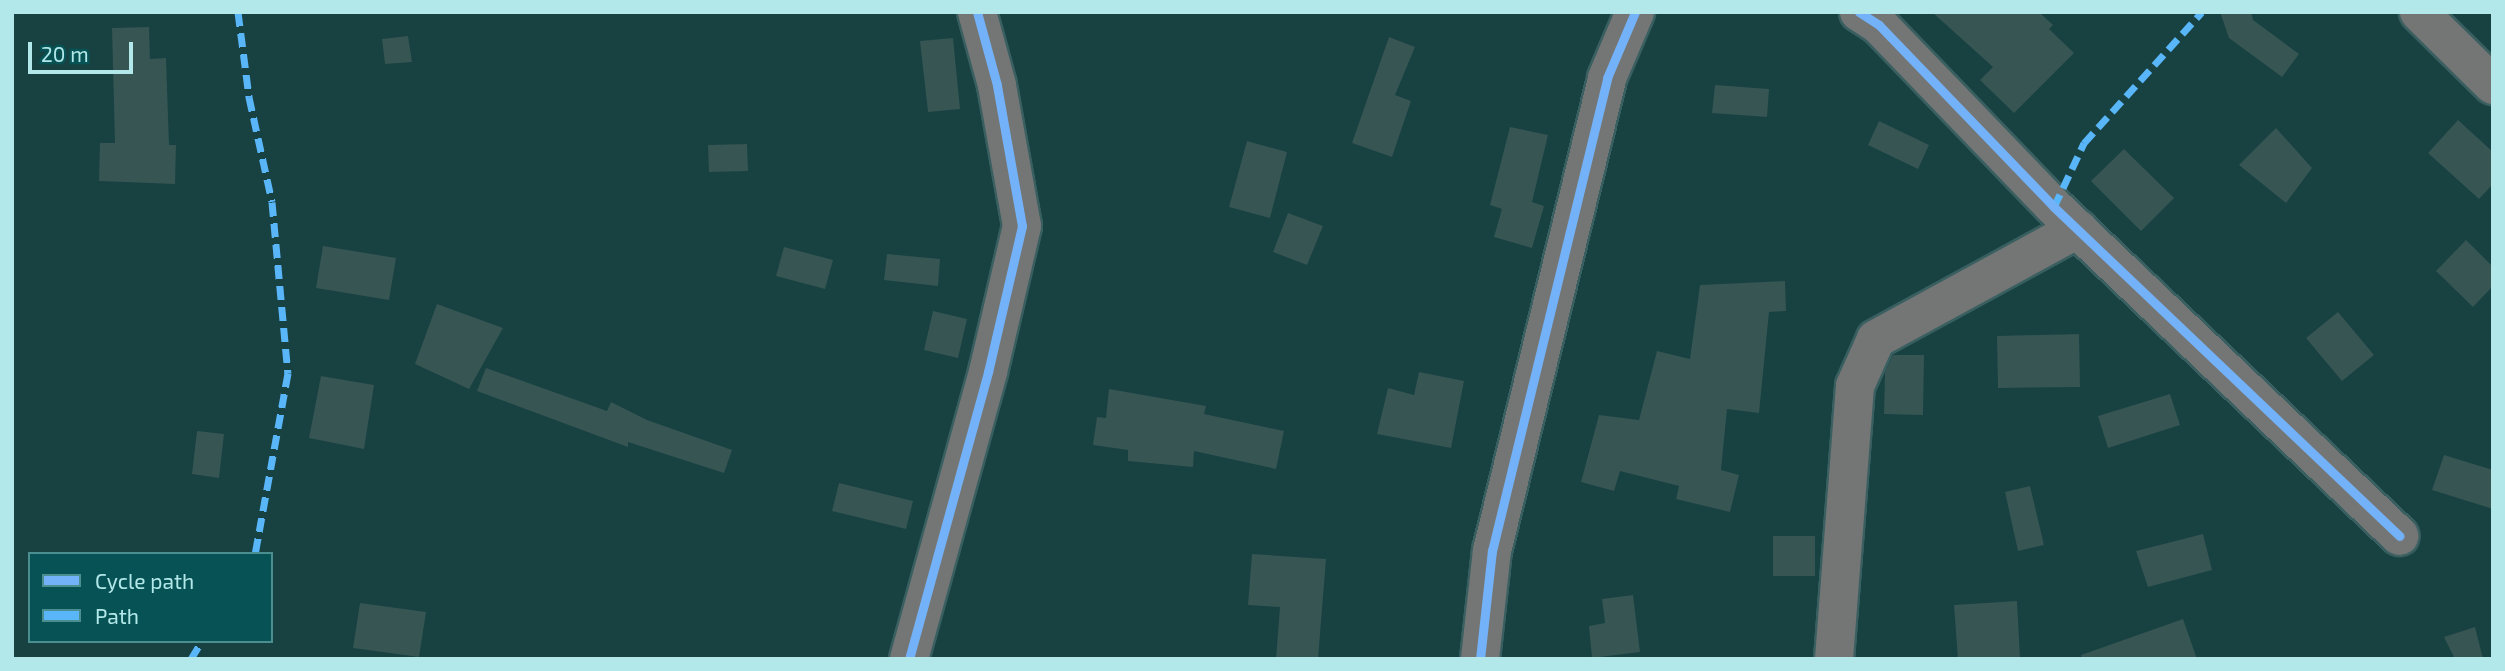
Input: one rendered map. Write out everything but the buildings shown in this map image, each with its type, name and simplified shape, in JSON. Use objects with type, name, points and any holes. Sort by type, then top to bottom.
[{"type":"street","points":[[909,659],[988,372],[1022,226],[998,85],[977,12]]},
{"type":"street","points":[[1480,659],[1492,551],[1607,78],[1635,12]]},
{"type":"street","points":[[2419,12],[2493,85]]},
{"type":"street","points":[[1876,16],[2078,229],[2400,536]]},
{"type":"street","points":[[1834,659],[1855,386],[1876,339],[2078,229]]},
{"type":"marked path","points":[[238,12],[249,97],[272,202],[288,373],[255,552]]},
{"type":"marked path","points":[[2054,207],[2084,143],[2202,12]]},
{"type":"marked path","points":[[191,659],[201,643]]},
{"type":"cycle path","points":[[909,659],[988,372],[1022,226],[997,85],[977,12]]},
{"type":"cycle path","points":[[1480,659],[1492,551],[1607,78],[1635,12]]},
{"type":"cycle path","points":[[1859,12],[1879,25],[2054,207],[2400,536]]}]
